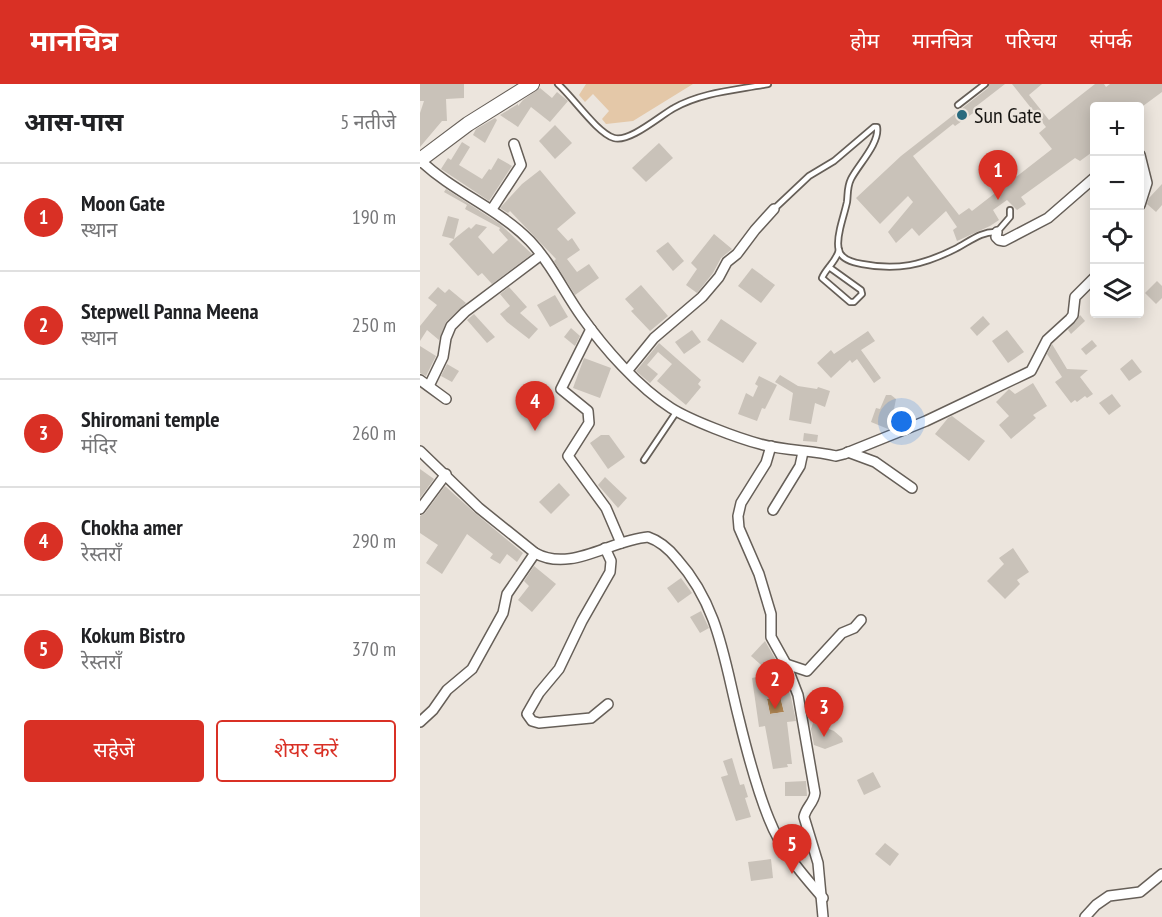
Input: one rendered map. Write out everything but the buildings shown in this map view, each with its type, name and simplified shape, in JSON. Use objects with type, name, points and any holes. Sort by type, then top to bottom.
[{"type":"main road","points":[[420,160],[468,124],[532,84]]},
{"type":"street","points":[[492,209],[521,165],[514,144]]},
{"type":"street","points":[[420,160],[435,174],[492,209],[530,241],[591,329],[645,388],[677,411],[758,444],[836,456],[926,421],[1031,371],[1047,340],[1070,319],[1075,297],[1090,283]]},
{"type":"street","points":[[1144,171],[1147,183],[1144,192]]},
{"type":"street","points":[[997,232],[996,237],[1004,241],[1048,218],[1090,182]]},
{"type":"street","points":[[628,370],[654,338],[702,297],[719,278],[727,262],[737,254],[774,209]]},
{"type":"street","points":[[429,386],[443,357],[446,338],[451,326],[465,312],[541,255]]},
{"type":"street","points":[[591,329],[561,390],[588,411],[589,423],[568,456],[606,508],[621,543]]},
{"type":"street","points":[[420,380],[446,399]]},
{"type":"street","points":[[771,446],[766,463],[741,503],[738,516],[739,528],[759,574],[771,614],[771,637],[786,664],[800,704],[814,788],[814,799],[806,809],[804,817],[815,849],[824,917]]},
{"type":"street","points":[[420,451],[479,508],[535,553],[549,559],[560,561],[641,538],[654,539],[673,554],[699,589],[721,638],[739,721],[769,820],[787,854],[823,898]]},
{"type":"street","points":[[773,510],[800,466],[803,452]]},
{"type":"street","points":[[848,452],[876,462],[912,488]]},
{"type":"street","points":[[420,509],[446,474]]},
{"type":"street","points":[[605,548],[611,561],[610,572],[582,621],[559,669],[539,693],[527,714],[532,721],[539,723],[591,718],[608,704]]},
{"type":"street","points":[[420,722],[433,710],[447,690],[472,669],[503,613],[507,594],[535,553]]},
{"type":"street","points":[[786,664],[807,670],[842,633],[854,628],[861,620]]},
{"type":"street","points":[[1085,917],[1109,896],[1140,892],[1162,874]]},
{"type":"lane","points":[[558,84],[601,130],[620,139],[634,134],[675,107],[690,100],[768,84]]},
{"type":"lane","points":[[958,105],[985,84]]},
{"type":"lane","points":[[774,209],[810,176],[834,161],[874,127],[878,127],[878,135],[849,182],[838,237],[837,258],[829,267],[822,279],[850,302],[857,300],[862,294],[861,290],[829,267]]},
{"type":"lane","points":[[839,250],[845,260],[851,262],[904,268],[952,250],[987,232],[997,232],[1010,217],[1010,210]]},
{"type":"lane","points":[[644,460],[677,411]]},
{"type":"shaded area","points":[[586,84],[693,84],[633,121],[606,124],[602,119],[609,111],[593,94],[585,102],[579,95]]},
{"type":"shaded area","points":[[780,696],[784,712],[770,714],[767,699]]},
{"type":"place","name":"Sun Gate","points":[[962,115]]},
{"type":"place","name":"Moon Gate","points":[[998,200]]},
{"type":"place","name":"Chokha amer","points":[[535,431]]},
{"type":"place","name":"Stepwell Panna Meena","points":[[775,709]]},
{"type":"place","name":"Shiromani temple","points":[[824,737]]},
{"type":"place","name":"Kokum Bistro","points":[[792,874]]}]
